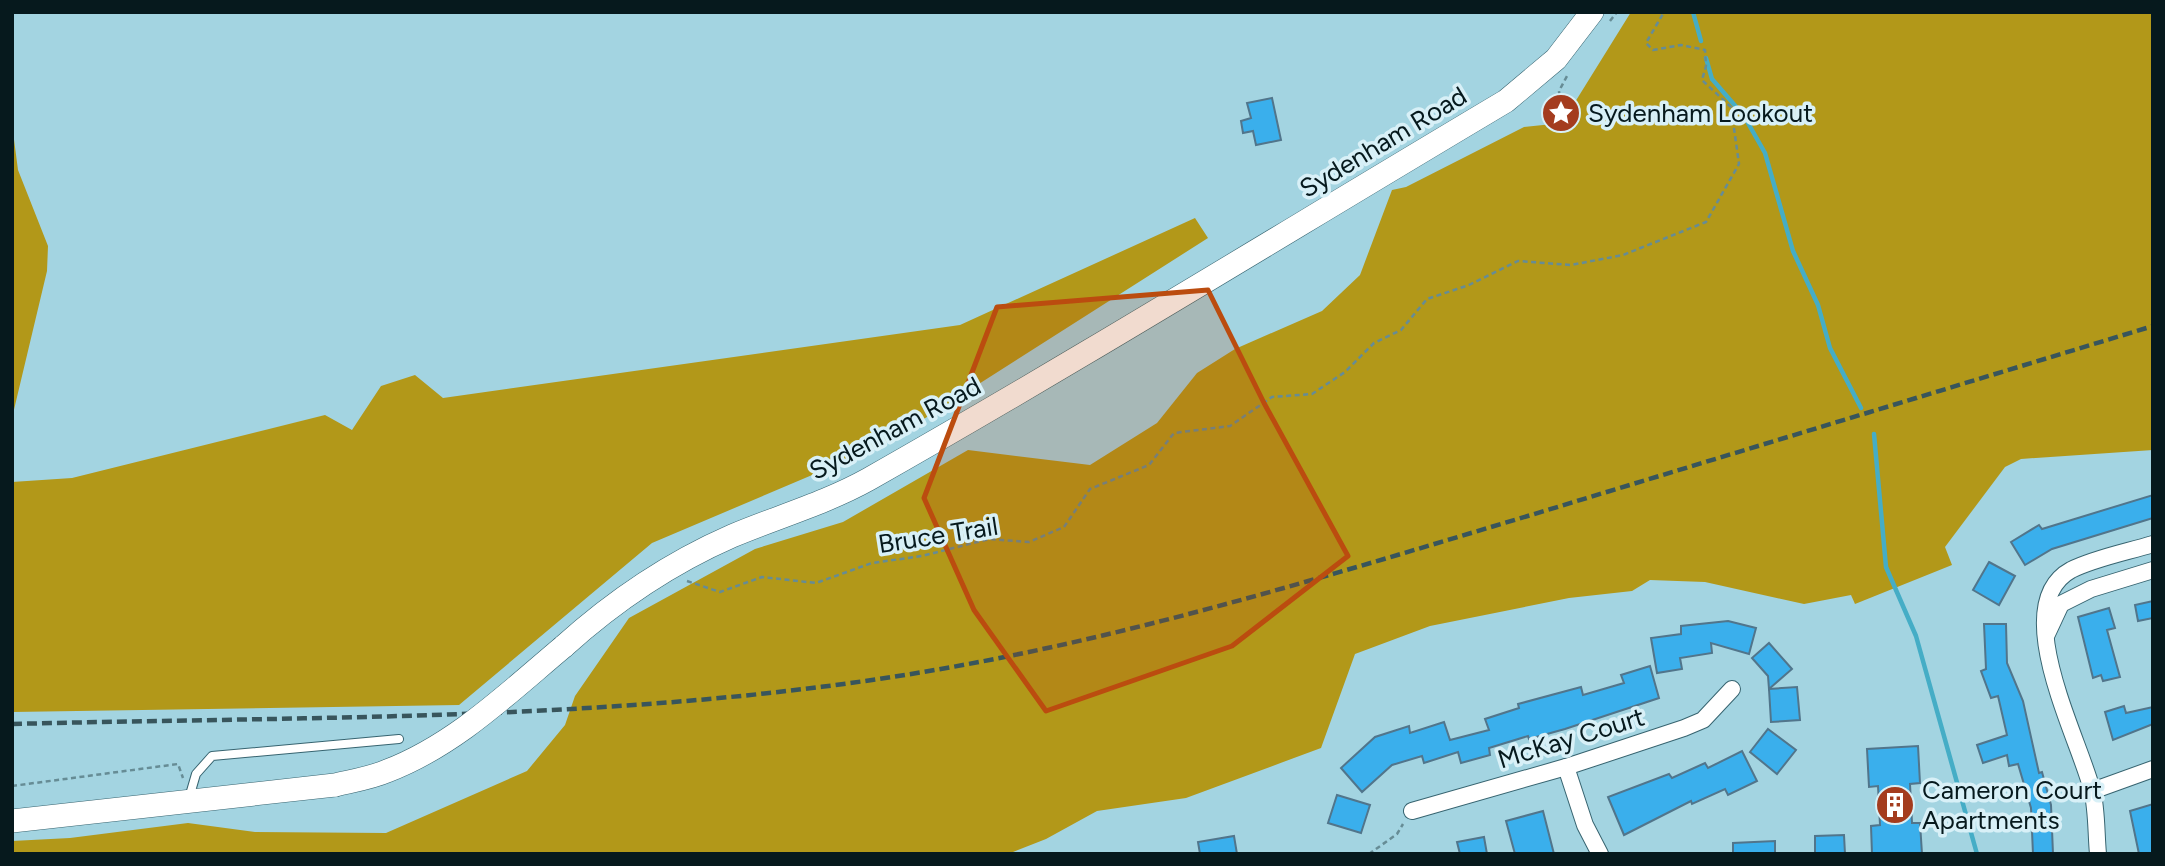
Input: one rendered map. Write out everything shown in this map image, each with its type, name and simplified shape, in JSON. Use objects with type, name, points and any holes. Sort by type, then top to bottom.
[{"type":"main road","name":"Sydenham Road","points":[[12,821],[335,785],[386,772],[429,751],[469,726],[605,609],[665,569],[731,537],[864,481],[1022,391],[1506,101],[1599,19]]},
{"type":"street","points":[[2098,854],[2092,791],[2045,643],[2043,615],[2049,593],[2070,571],[2153,544]]},
{"type":"street","points":[[2045,643],[2062,604],[2091,589],[2153,570]]},
{"type":"street","name":"McKay Court","points":[[1412,811],[1566,767],[1703,720],[1731,689]]},
{"type":"street","points":[[1566,767],[1585,825],[1600,854]]},
{"type":"street","points":[[2092,791],[2153,769]]},
{"type":"lane","points":[[188,801],[196,774],[212,756],[399,739]]},
{"type":"path","points":[[1599,19],[1617,12]]},
{"type":"path","name":"Bruce Trail","points":[[676,577],[720,592],[762,577],[816,583],[872,563],[922,556],[989,540],[1029,542],[1064,527],[1090,489],[1149,465],[1174,433],[1230,426],[1272,397],[1312,394],[1345,372],[1374,343],[1401,330],[1427,299],[1469,285],[1518,261],[1571,265],[1623,255],[1706,222],[1739,164],[1731,107],[1702,80],[1706,66],[1705,50],[1681,45],[1653,50],[1646,43],[1664,12]]},
{"type":"path","points":[[1561,113],[1559,91],[1572,69]]},
{"type":"path","points":[[12,786],[178,764],[188,801]]},
{"type":"path","points":[[1369,854],[1397,834],[1412,811]]},
{"type":"highlighted area","points":[[1208,290],[1264,403],[1348,556],[1232,646],[1046,711],[974,610],[924,498],[997,307]]},
{"type":"shaded area","points":[[1631,12],[2153,12],[2153,450],[2021,459],[2005,467],[1945,547],[1952,565],[1855,604],[1851,595],[1804,604],[1705,582],[1650,580],[1632,591],[1569,598],[1430,626],[1355,654],[1321,748],[1186,798],[1097,811],[1046,839],[1008,854],[12,854],[12,841],[70,838],[188,823],[255,832],[386,833],[527,771],[565,725],[575,696],[629,618],[755,549],[843,522],[968,450],[1090,465],[1157,423],[1197,373],[1235,349],[1322,311],[1360,275],[1392,190],[1406,187],[1524,127],[1562,123]]},
{"type":"shaded area","points":[[12,124],[18,170],[48,246],[47,271],[12,418]]},
{"type":"shaded area","points":[[1195,218],[1208,238],[883,445],[652,543],[459,705],[12,712],[12,482],[72,478],[325,415],[352,430],[381,386],[415,375],[443,398],[960,325]]},
{"type":"building","points":[[1272,98],[1281,140],[1256,145],[1253,131],[1243,133],[1241,121],[1251,118],[1247,103]]},
{"type":"building","points":[[2153,495],[2153,518],[2052,549],[2025,565],[2011,542],[2039,525],[2042,529]]},
{"type":"building","points":[[1989,562],[2015,576],[1999,605],[1973,590]]},
{"type":"building","points":[[2153,601],[2153,618],[2138,621],[2135,605]]},
{"type":"building","points":[[2109,608],[2115,628],[2107,630],[2120,677],[2103,681],[2101,675],[2093,678],[2078,617]]},
{"type":"building","points":[[1728,621],[1756,628],[1749,654],[1711,643],[1712,653],[1680,658],[1682,669],[1657,673],[1651,638],[1681,634],[1681,626]]},
{"type":"building","points":[[1984,624],[2006,624],[2007,663],[2023,701],[2039,773],[2042,772],[2051,805],[2053,854],[2033,854],[2031,808],[2018,764],[2009,766],[2007,755],[1983,763],[1977,745],[2007,735],[1998,696],[1991,698],[1981,671],[1986,669]]},
{"type":"building","points":[[1769,643],[1792,669],[1769,689],[1768,676],[1752,658]]},
{"type":"building","points":[[1650,666],[1659,698],[1565,729],[1529,739],[1528,736],[1489,748],[1490,755],[1461,763],[1458,752],[1424,763],[1422,756],[1392,765],[1362,792],[1341,768],[1375,737],[1409,726],[1410,733],[1444,722],[1450,740],[1489,730],[1485,719],[1519,708],[1518,704],[1581,687],[1583,695],[1624,683],[1621,675]]},
{"type":"building","points":[[1797,687],[1800,720],[1771,722],[1769,689]]},
{"type":"building","points":[[2124,706],[2126,713],[2153,707],[2153,724],[2113,740],[2105,712]]},
{"type":"building","points":[[1768,729],[1796,750],[1777,774],[1750,752]]},
{"type":"building","name":"Cameron Court Apartments","points":[[1918,746],[1920,783],[1910,784],[1912,823],[1920,823],[1922,854],[1872,854],[1871,826],[1880,825],[1878,786],[1869,787],[1867,749]]},
{"type":"building","points":[[1742,751],[1757,781],[1728,795],[1725,789],[1692,804],[1691,801],[1624,835],[1608,797],[1669,774],[1672,778],[1705,763],[1708,768]]},
{"type":"building","points":[[1337,795],[1370,805],[1361,833],[1328,823]]},
{"type":"building","points":[[2153,804],[2153,854],[2139,854],[2130,811]]},
{"type":"building","points":[[1543,811],[1554,854],[1515,854],[1506,821]]},
{"type":"building","points":[[1844,835],[1845,854],[1815,854],[1815,836]]},
{"type":"building","points":[[1234,836],[1237,854],[1200,854],[1198,842]]},
{"type":"building","points":[[1484,837],[1487,854],[1460,854],[1457,842]]},
{"type":"building","points":[[1775,841],[1775,854],[1733,854],[1733,843]]},
{"type":"waterway","points":[[1693,12],[1701,41]]},
{"type":"waterway","points":[[1706,58],[1712,79],[1744,116],[1765,153],[1793,251],[1818,305],[1830,348],[1861,408]]},
{"type":"waterway","points":[[1874,434],[1886,567],[1916,636],[1977,854]]},
{"type":"railway","points":[[12,724],[475,714],[591,708],[821,687],[1011,656],[1161,621],[1309,581],[2153,326]]},
{"type":"place","name":"Sydenham Lookout","points":[[1561,113]]},
{"type":"place","name":"Cameron Court Apartments","points":[[1895,805]]}]
